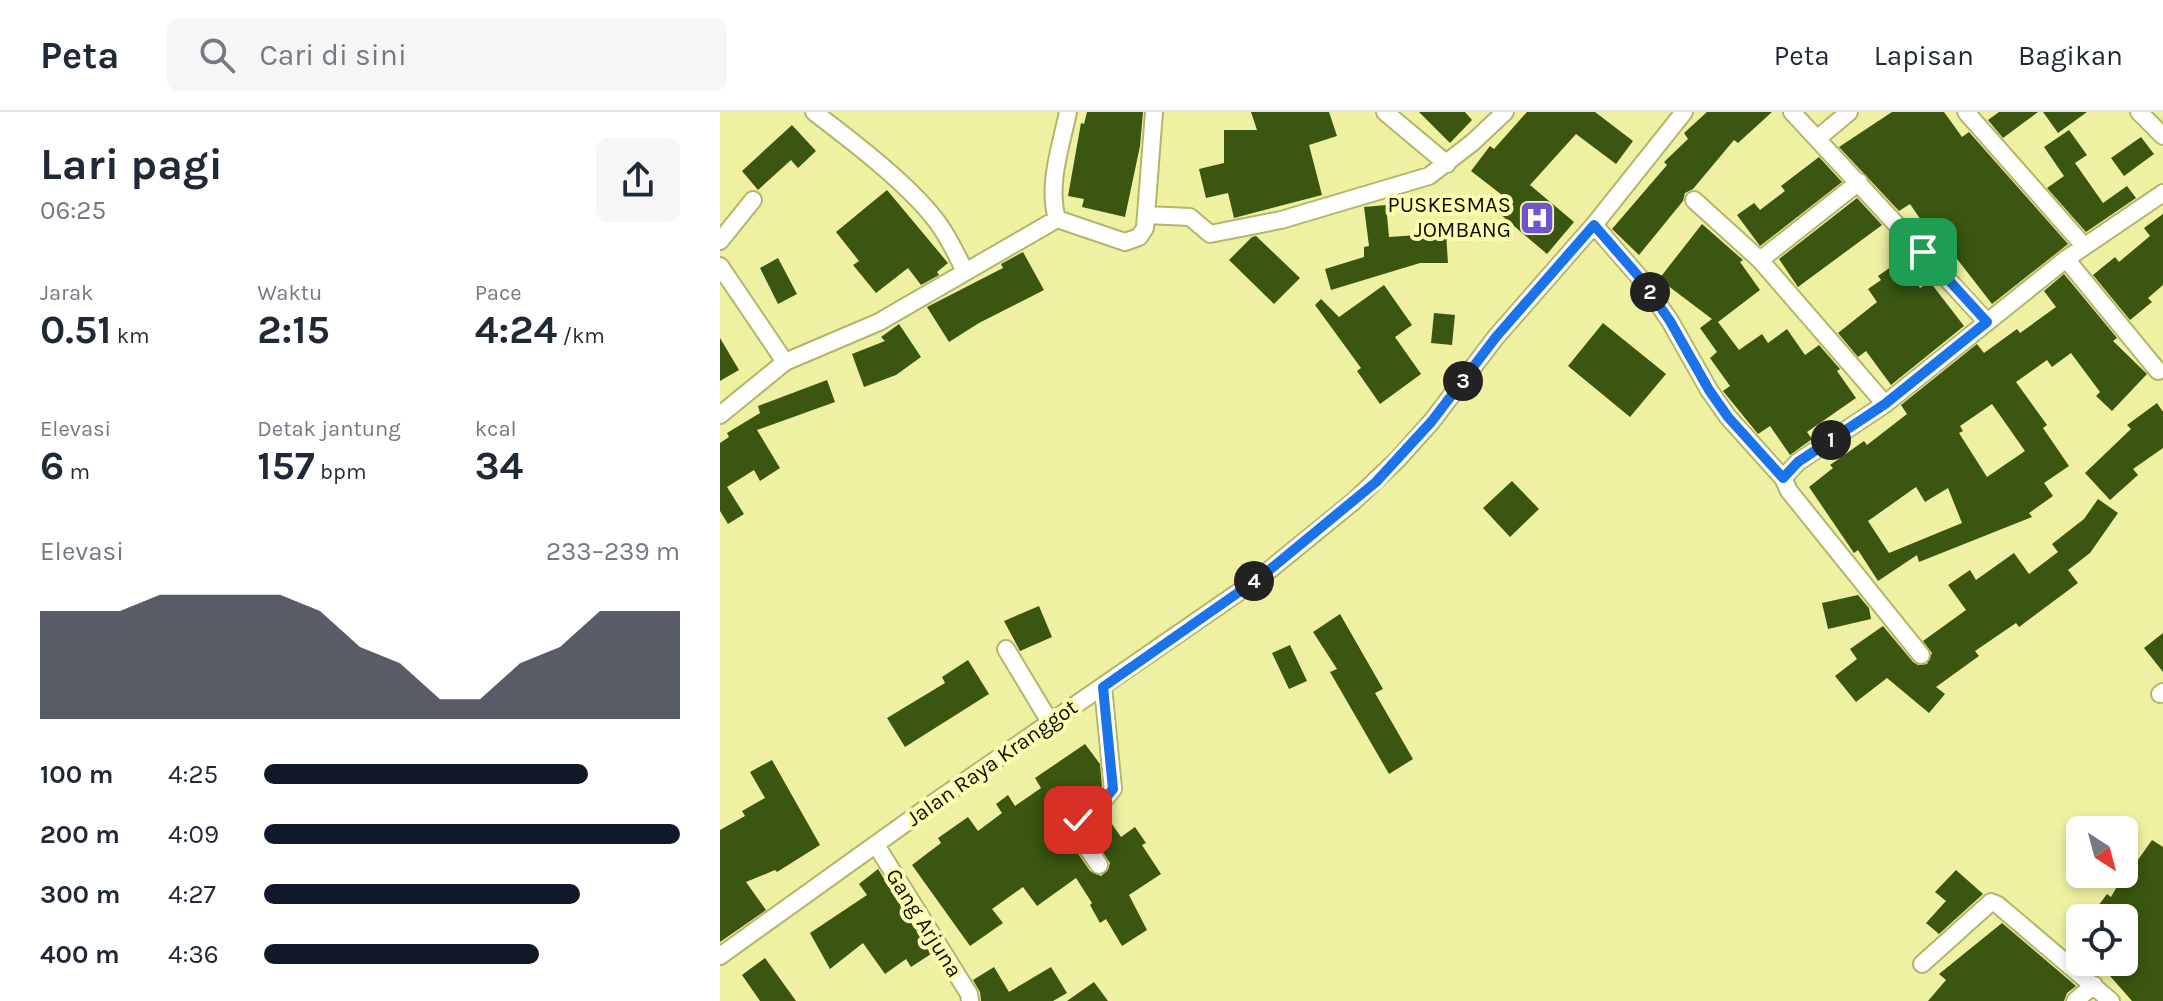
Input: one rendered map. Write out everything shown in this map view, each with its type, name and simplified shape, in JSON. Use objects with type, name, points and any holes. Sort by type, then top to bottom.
[{"type":"street","points":[[814,112],[853,142],[929,212],[941,227],[965,271]]},
{"type":"street","points":[[1057,219],[1052,203],[1053,188],[1068,112]]},
{"type":"street","points":[[720,415],[785,362],[879,322],[1057,219],[1125,242],[1139,237],[1145,228],[1154,112]]},
{"type":"street","points":[[1385,112],[1447,164]]},
{"type":"street","points":[[1146,215],[1190,217],[1210,234],[1281,220],[1410,183],[1429,176],[1447,164],[1505,112]]},
{"type":"street","name":"Jalan Raya Kranggot","points":[[720,956],[1262,576],[1376,482],[1432,421],[1496,337],[1594,225],[1684,112]]},
{"type":"street","points":[[1792,112],[1987,322]]},
{"type":"street","points":[[1818,138],[1849,112]]},
{"type":"street","points":[[1966,112],[2084,246]]},
{"type":"street","points":[[2139,112],[2163,136]]},
{"type":"street","points":[[1760,260],[1859,182]]},
{"type":"street","points":[[1783,478],[1798,462],[1885,404],[2066,259],[2163,193]]},
{"type":"street","points":[[720,241],[753,200]]},
{"type":"street","points":[[1694,200],[1760,260],[1885,404]]},
{"type":"street","points":[[1594,225],[1640,278],[1728,417],[1783,478],[1789,491],[1921,655]]},
{"type":"street","points":[[2066,259],[2158,371]]},
{"type":"street","points":[[720,266],[785,362]]},
{"type":"street","points":[[1006,649],[1050,722]]},
{"type":"street","points":[[1099,865],[1077,833],[1075,825],[1113,789],[1103,687]]},
{"type":"street","name":"Gang Arjuna","points":[[876,845],[969,994],[970,1001]]},
{"type":"street","points":[[1922,964],[1991,902],[2111,1001]]},
{"type":"street","points":[[2075,1001],[2094,985]]},
{"type":"building","points":[[1087,112],[1143,112],[1140,146],[1125,217],[1082,207],[1084,199],[1068,196],[1081,123],[1084,124]]},
{"type":"building","points":[[1251,112],[1329,112],[1337,136],[1309,145],[1322,195],[1234,218],[1228,193],[1206,198],[1199,169],[1224,163],[1224,130],[1257,130]]},
{"type":"building","points":[[1419,112],[1465,112],[1472,120],[1450,143]]},
{"type":"building","points":[[1527,112],[1595,112],[1633,141],[1616,164],[1576,134],[1530,185],[1574,222],[1547,254],[1500,214],[1511,202],[1471,171],[1490,146],[1494,149]]},
{"type":"building","points":[[1707,112],[1772,112],[1738,143],[1734,140],[1693,189],[1685,193],[1683,201],[1639,255],[1612,229],[1667,165],[1664,162],[1688,139],[1684,133]]},
{"type":"building","points":[[1892,112],[1944,112],[1962,137],[1969,132],[2068,244],[1992,304],[1954,255],[1948,259],[1910,204],[1899,211],[1839,147]]},
{"type":"building","points":[[1999,112],[2038,112],[2003,138],[1988,120]]},
{"type":"building","points":[[2043,112],[2087,112],[2058,133]]},
{"type":"building","points":[[792,125],[816,151],[798,168],[791,160],[758,190],[742,171]]},
{"type":"building","points":[[2069,130],[2087,155],[2075,163],[2103,203],[2127,186],[2136,198],[2086,232],[2047,188],[2064,176],[2044,147]]},
{"type":"building","points":[[2141,137],[2154,154],[2124,176],[2111,158]]},
{"type":"building","points":[[1819,157],[1842,182],[1760,246],[1737,215],[1754,203],[1760,210],[1785,191],[1781,186]]},
{"type":"building","points":[[887,190],[948,263],[937,272],[939,275],[921,285],[908,268],[876,293],[853,265],[859,261],[836,232]]},
{"type":"building","points":[[1857,198],[1882,225],[1798,287],[1779,259]]},
{"type":"building","points":[[1386,205],[1389,237],[1446,233],[1448,263],[1420,263],[1331,290],[1325,269],[1364,257],[1364,247],[1369,246],[1364,207]]},
{"type":"building","points":[[2163,214],[2163,285],[2148,298],[2152,302],[2130,320],[2093,275],[2115,257],[2119,262],[2150,236],[2144,228]]},
{"type":"building","points":[[1702,224],[1743,260],[1740,262],[1760,290],[1718,322],[1739,350],[1762,334],[1768,343],[1787,329],[1805,355],[1819,345],[1840,369],[1837,371],[1856,398],[1807,432],[1812,439],[1790,455],[1770,426],[1758,434],[1723,391],[1730,386],[1710,358],[1717,352],[1700,328],[1712,319],[1659,279]]},
{"type":"building","points":[[1256,236],[1300,278],[1274,304],[1229,260]]},
{"type":"building","points":[[1023,252],[1044,290],[949,342],[927,307],[1003,268],[1001,264]]},
{"type":"building","points":[[778,258],[797,294],[778,304],[760,268]]},
{"type":"building","points":[[1901,260],[1920,288],[1930,282],[1964,326],[1891,385],[1866,351],[1858,357],[1838,333],[1877,302],[1868,289],[1881,280],[1878,276]]},
{"type":"building","points":[[2064,274],[2117,338],[2113,341],[2147,374],[2112,411],[2096,396],[2100,392],[2071,353],[2052,367],[2047,360],[2016,382],[2047,425],[2043,428],[2069,466],[2044,483],[2053,496],[2029,513],[2032,517],[1919,562],[1917,555],[1878,581],[1858,550],[1854,553],[1809,487],[1833,468],[1830,465],[1864,441],[1867,445],[1907,414],[1901,405],[1977,344],[1984,353],[2017,329],[2020,333],[2056,307],[2044,291]],"holes":[[[1992,404],[2025,451],[1987,477],[1959,433],[1963,431],[1960,426]],[[1916,487],[1925,502],[1948,488],[1962,523],[1889,553],[1868,521]]]},
{"type":"building","points":[[1384,285],[1412,325],[1395,337],[1421,374],[1380,404],[1357,371],[1361,368],[1315,305],[1321,299],[1339,317]]},
{"type":"building","points":[[1434,313],[1455,315],[1452,345],[1431,343]]},
{"type":"building","points":[[1603,323],[1666,374],[1630,417],[1568,366]]},
{"type":"building","points":[[899,324],[921,357],[896,375],[864,387],[852,354],[885,341],[881,337]]},
{"type":"building","points":[[720,338],[739,370],[720,381]]},
{"type":"building","points":[[827,380],[835,402],[757,430],[780,468],[760,481],[754,470],[727,487],[744,514],[728,524],[720,511],[720,443],[729,437],[727,433],[760,413],[758,406]]},
{"type":"building","points":[[2157,403],[2163,412],[2163,448],[2133,469],[2138,475],[2110,500],[2085,473],[2131,429],[2127,425]]},
{"type":"building","points":[[1512,481],[1539,509],[1510,537],[1483,508]]},
{"type":"building","points":[[2098,499],[2118,513],[2090,553],[2068,570],[2078,583],[2019,627],[2016,623],[1975,651],[1979,656],[1936,687],[1945,694],[1929,713],[1887,678],[1856,702],[1835,676],[1857,659],[1850,649],[1883,626],[1913,662],[1927,664],[1932,653],[1923,641],[1966,610],[1948,585],[1970,570],[1976,580],[2014,553],[2029,574],[2058,552],[2052,544],[2084,519]]},
{"type":"building","points":[[1858,595],[1869,608],[1871,619],[1828,629],[1822,603]]},
{"type":"building","points":[[1039,606],[1052,637],[1020,651],[1004,621]]},
{"type":"building","points":[[1340,614],[1383,689],[1375,693],[1413,759],[1389,774],[1330,672],[1337,669],[1313,632]]},
{"type":"building","points":[[2163,633],[2163,672],[2144,648]]},
{"type":"building","points":[[1290,645],[1307,681],[1289,689],[1272,653]]},
{"type":"building","points":[[968,660],[989,694],[905,747],[887,718],[945,683],[942,677]]},
{"type":"building","points":[[1085,744],[1100,764],[1102,786],[1067,817],[1064,822],[1066,836],[1090,871],[1101,876],[1110,863],[1087,829],[1105,814],[1121,837],[1135,827],[1146,843],[1142,845],[1161,874],[1129,895],[1147,930],[1122,946],[1106,919],[1100,923],[1076,878],[1037,906],[1023,887],[992,909],[1003,923],[970,946],[912,865],[941,843],[938,838],[968,817],[978,831],[1002,813],[996,804],[1008,795],[1015,806],[1041,788],[1035,778]]},
{"type":"building","points":[[772,760],[820,845],[777,872],[775,870],[746,882],[766,910],[720,942],[720,830],[745,816],[742,811],[765,798],[750,772]]},
{"type":"building","points":[[2152,840],[2163,847],[2163,1001],[2132,1001],[2110,976],[2138,976],[2138,904],[2100,904],[2107,894],[2111,897],[2116,888],[2138,888],[2138,860]]},
{"type":"building","points":[[878,869],[931,954],[911,967],[906,959],[885,974],[863,943],[830,969],[810,933],[867,895],[859,884]]},
{"type":"building","points":[[1956,870],[1983,894],[1939,934],[1926,923],[1946,901],[1935,892]]},
{"type":"building","points":[[2002,923],[2076,986],[2067,993],[2064,1001],[1928,1001],[1946,980],[1939,974]]},
{"type":"building","points":[[765,958],[796,1001],[760,1001],[742,975]]},
{"type":"building","points":[[994,967],[1009,992],[1051,967],[1067,993],[1053,1001],[981,1001],[973,980]]},
{"type":"building","points":[[1094,982],[1108,1001],[1067,1001]]},
{"type":"place","name":"PUSKESMAS JOMBANG","points":[[1537,218]]},
{"type":"route","points":[[1078,820],[1113,789],[1103,687],[1262,576],[1376,482],[1432,421],[1496,337],[1594,225],[1640,278],[1728,417],[1783,478],[1798,462],[1885,404],[1987,322],[1923,252]]}]
